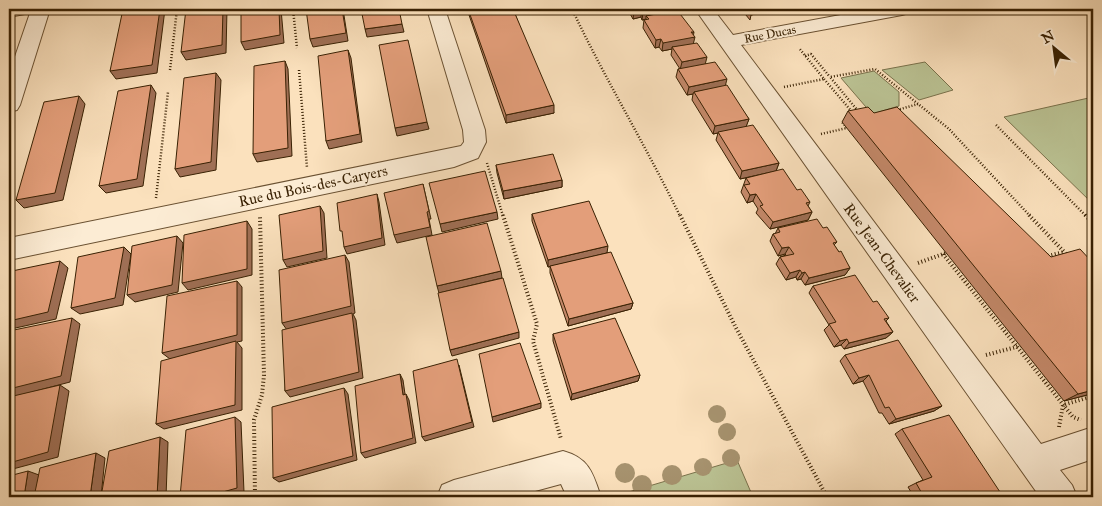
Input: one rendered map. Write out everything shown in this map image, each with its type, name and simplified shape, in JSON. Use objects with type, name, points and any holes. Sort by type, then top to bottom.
[{"type":"street","points":[[9,11],[24,9]]},
{"type":"street","points":[[9,105],[41,9]]},
{"type":"street","name":"Rue du Bois-des-Caryers","points":[[9,249],[447,159],[470,152],[475,142],[474,130],[436,9]]},
{"type":"street","name":"Rue Jean-Chevalier","points":[[704,9],[1060,497]]},
{"type":"street","name":"Rue Ducas","points":[[727,42],[902,9]]},
{"type":"street","points":[[1034,462],[1091,439]]},
{"type":"street","points":[[454,497],[553,468],[565,454],[576,475],[584,497]]},
{"type":"path","points":[[170,70],[178,9]]},
{"type":"path","points":[[293,9],[297,48]]},
{"type":"path","points":[[572,9],[597,62],[650,155],[735,326],[827,497]]},
{"type":"path","points":[[799,48],[858,119]]},
{"type":"path","points":[[805,56],[811,54],[859,112]]},
{"type":"path","points":[[830,78],[875,69],[890,80],[949,129],[1072,260]]},
{"type":"path","points":[[299,70],[308,174]]},
{"type":"path","points":[[783,87],[824,79]]},
{"type":"path","points":[[155,205],[168,92]]},
{"type":"path","points":[[891,111],[918,104]]},
{"type":"path","points":[[819,135],[847,128],[842,122],[850,121]]},
{"type":"path","points":[[996,125],[1093,223]]},
{"type":"path","points":[[485,156],[537,324],[533,341],[565,454]]},
{"type":"path","points":[[255,497],[254,420],[262,395],[264,375],[260,211]]},
{"type":"path","points":[[1042,258],[1064,252]]},
{"type":"path","points":[[916,264],[945,253],[1091,439]]},
{"type":"path","points":[[985,355],[1019,346]]},
{"type":"path","points":[[1063,405],[1093,396]]},
{"type":"green space","points":[[925,62],[953,90],[919,100],[882,70]]},
{"type":"green space","points":[[874,71],[899,92],[899,106],[872,114],[841,78]]},
{"type":"green space","points":[[1093,97],[1093,204],[1004,117]]},
{"type":"green space","points":[[737,460],[753,497],[623,497],[622,494]]},
{"type":"building","points":[[123,9],[160,9],[152,65],[110,71]]},
{"type":"building","points":[[186,9],[223,9],[222,45],[181,52]]},
{"type":"building","points":[[241,9],[279,9],[280,35],[241,42]]},
{"type":"building","points":[[306,9],[342,9],[346,33],[310,39]]},
{"type":"building","points":[[361,9],[399,9],[402,24],[365,29]]},
{"type":"building","points":[[468,9],[513,9],[554,105],[506,115]]},
{"type":"building","points":[[642,9],[661,9],[643,12]]},
{"type":"building","points":[[677,10],[694,32],[691,32],[695,37],[663,43],[661,39],[656,40],[644,20],[649,19],[646,16]]},
{"type":"building","points":[[408,40],[427,122],[395,128],[379,45]]},
{"type":"building","points":[[697,43],[707,57],[682,62],[672,47]]},
{"type":"building","points":[[348,50],[360,134],[326,141],[318,56]]},
{"type":"building","points":[[285,61],[288,148],[253,154],[254,66]]},
{"type":"building","points":[[715,62],[727,79],[689,87],[678,69]]},
{"type":"building","points":[[216,73],[211,162],[175,169],[184,78]]},
{"type":"building","points":[[151,85],[137,179],[99,186],[118,91]]},
{"type":"building","points":[[727,85],[749,119],[715,126],[694,92]]},
{"type":"building","points":[[79,96],[55,193],[16,200],[44,102]]},
{"type":"building","points":[[868,107],[874,113],[897,107],[1051,257],[1080,249],[1093,263],[1093,390],[1078,394],[848,111]]},
{"type":"building","points":[[753,125],[779,163],[742,171],[718,132]]},
{"type":"building","points":[[553,154],[562,180],[503,191],[496,165]]},
{"type":"building","points":[[783,169],[797,190],[801,189],[810,202],[806,203],[812,212],[773,222],[760,206],[763,205],[756,194],[750,195],[744,185],[750,184],[746,178]]},
{"type":"building","points":[[485,171],[497,212],[440,224],[429,183]]},
{"type":"building","points":[[423,184],[429,211],[427,212],[430,227],[394,235],[384,193]]},
{"type":"building","points":[[377,194],[382,238],[344,247],[337,203]]},
{"type":"building","points":[[589,201],[608,246],[548,260],[532,214]]},
{"type":"building","points":[[320,206],[323,251],[283,260],[279,215]]},
{"type":"building","points":[[817,219],[823,228],[827,227],[837,242],[833,243],[839,252],[841,251],[850,268],[809,278],[805,272],[802,273],[800,270],[790,273],[780,257],[794,254],[789,247],[782,248],[773,234],[780,232],[778,228]]},
{"type":"building","points":[[247,221],[247,269],[182,283],[184,235]]},
{"type":"building","points":[[487,223],[501,271],[437,286],[426,237]]},
{"type":"building","points":[[177,236],[172,285],[127,295],[132,246]]},
{"type":"building","points":[[124,247],[115,298],[71,308],[78,257]]},
{"type":"building","points":[[611,252],[633,303],[569,319],[550,266]]},
{"type":"building","points":[[345,255],[351,306],[282,323],[279,270]]},
{"type":"building","points":[[60,261],[48,312],[9,321],[9,285],[12,271]]},
{"type":"building","points":[[855,275],[873,302],[877,301],[889,318],[884,319],[893,332],[849,343],[847,339],[840,341],[829,324],[836,322],[813,286]]},
{"type":"building","points":[[503,278],[519,332],[450,350],[438,293]]},
{"type":"building","points":[[237,281],[237,335],[162,353],[167,296]]},
{"type":"building","points":[[352,313],[359,372],[285,391],[282,330]]},
{"type":"building","points":[[72,318],[61,376],[9,389],[9,331]]},
{"type":"building","points":[[615,318],[640,375],[572,394],[553,334]]},
{"type":"building","points":[[898,340],[942,406],[896,419],[889,407],[885,408],[869,375],[859,378],[845,355]]},
{"type":"building","points":[[236,341],[235,405],[156,424],[161,361]]},
{"type":"building","points":[[520,343],[541,403],[492,417],[479,354]]},
{"type":"building","points":[[457,359],[472,422],[422,437],[413,371]]},
{"type":"building","points":[[400,374],[403,395],[406,394],[413,438],[361,453],[355,386]]},
{"type":"building","points":[[60,385],[48,452],[9,463],[9,397]]},
{"type":"building","points":[[344,388],[353,456],[273,478],[272,407]]},
{"type":"building","points":[[949,415],[1000,492],[983,497],[924,497],[916,483],[932,477],[902,429]]},
{"type":"building","points":[[235,417],[237,488],[205,497],[180,497],[186,430]]},
{"type":"building","points":[[160,437],[157,497],[101,497],[109,451]]},
{"type":"building","points":[[96,453],[90,497],[34,497],[40,468]]},
{"type":"building","points":[[28,471],[24,497],[9,497],[9,476]]}]
